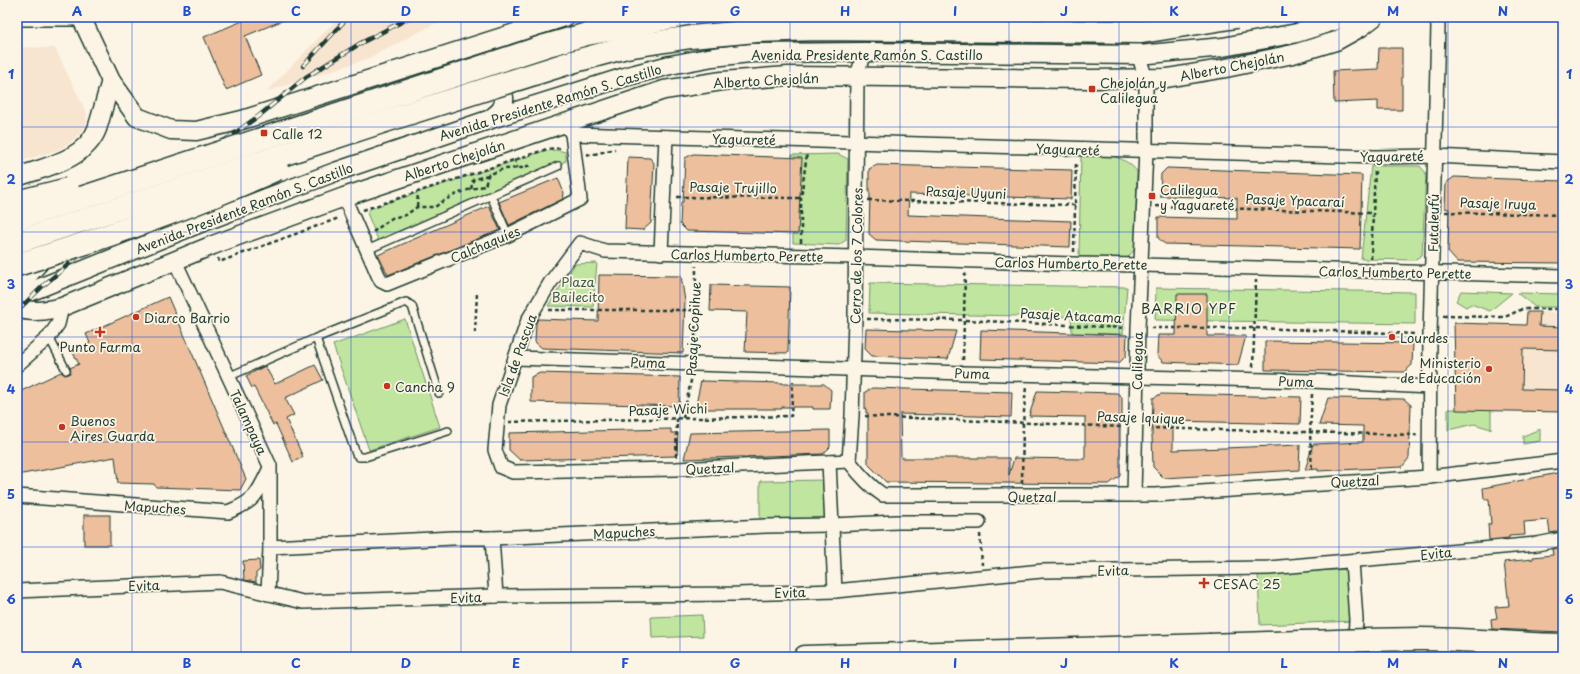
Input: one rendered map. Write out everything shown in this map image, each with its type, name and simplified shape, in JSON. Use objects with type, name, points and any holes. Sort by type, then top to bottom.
[{"type":"highway","points":[[17,219],[545,46],[587,34],[674,17]]},
{"type":"highway","points":[[17,242],[379,123],[627,46],[691,37],[756,31],[817,29],[1142,32],[1236,17]]},
{"type":"highway","points":[[17,265],[84,244],[240,186],[379,123]]},
{"type":"highway","points":[[17,202],[62,190],[206,158]]},
{"type":"highway","points":[[805,657],[1420,639],[1474,640],[1514,644],[1563,645]]},
{"type":"main road","points":[[81,18],[112,81],[137,117],[171,130],[196,130],[242,120],[566,17]]},
{"type":"main road","name":"Avenida Presidente Ramón S. Castillo","points":[[17,296],[198,224],[335,172],[488,120],[628,76],[670,65],[713,57],[750,53],[864,52],[1139,56],[1223,47],[1297,33],[1347,17]]},
{"type":"main road","name":"Alberto Chejolán","points":[[175,261],[268,224],[344,197],[569,129],[664,90],[696,84],[788,76],[1167,78],[1293,54],[1336,41],[1361,27],[1374,17]]},
{"type":"main road","points":[[17,177],[62,161],[75,154],[89,143],[96,130],[112,81]]},
{"type":"main road","points":[[488,120],[503,109],[505,104],[504,97]]},
{"type":"main road","points":[[268,224],[335,172]]},
{"type":"main road","name":"Avenida Presidente Ramón S. Castillo","points":[[17,308],[26,312],[45,311],[62,307],[175,261]]},
{"type":"main road","points":[[17,287],[39,263]]},
{"type":"street","name":"Futaleufú","points":[[1429,477],[1430,316],[1438,26],[1436,17]]},
{"type":"street","points":[[17,19],[81,18]]},
{"type":"street","name":"Calilegua","points":[[1132,38],[1146,79],[1146,151],[1138,328],[1134,495]]},
{"type":"street","name":"Cerro de los 7 Colores","points":[[849,461],[854,369],[857,76],[864,52]]},
{"type":"street","name":"Yaguareté","points":[[569,129],[666,137],[1375,157],[1434,156],[1563,162]]},
{"type":"street","name":"Calchaquíes","points":[[365,245],[381,281],[387,284],[508,235],[580,199],[569,129]]},
{"type":"street","points":[[661,253],[666,137]]},
{"type":"street","points":[[344,197],[365,245]]},
{"type":"street","name":"Carlos Humberto Perette","points":[[580,242],[605,251],[661,253],[801,255],[1074,264],[1142,264],[1370,272],[1432,272],[1563,276]]},
{"type":"street","name":"Isla de Pascua","points":[[513,472],[501,466],[495,450],[499,405],[533,310],[550,283],[580,242]]},
{"type":"street","name":"Talampaya","points":[[175,261],[270,466],[270,547],[268,594]]},
{"type":"street","points":[[17,365],[49,337],[58,324],[62,307]]},
{"type":"street","name":"Puma","points":[[516,358],[963,373],[1312,381],[1429,387]]},
{"type":"street","name":"Quetzal","points":[[513,472],[676,469],[849,461],[867,483],[883,494],[1022,496],[1155,495],[1429,477],[1563,461]]},
{"type":"street","points":[[829,462],[835,591]]},
{"type":"street","name":"Mapuches","points":[[17,496],[228,512],[243,506],[258,493],[270,466]]},
{"type":"street","name":"Mapuches","points":[[270,547],[453,538],[492,538],[766,526],[896,522],[979,522]]},
{"type":"street","points":[[492,538],[496,596]]},
{"type":"street","name":"Evita","points":[[17,591],[220,582],[303,602],[496,596],[738,594],[835,591],[872,586],[947,581],[1042,571],[1269,568],[1537,544],[1563,539]]},
{"type":"street","points":[[1352,561],[1356,620],[1354,657]]},
{"type":"lane","points":[[365,245],[491,196],[558,166]]},
{"type":"lane","points":[[491,196],[508,235]]},
{"type":"lane","points":[[228,377],[316,338],[406,302],[412,306],[439,393]]},
{"type":"lane","points":[[49,337],[66,370]]},
{"type":"lane","points":[[316,338],[356,454],[359,457],[365,457],[448,431]]},
{"type":"path","points":[[801,255],[802,198],[809,140]]},
{"type":"path","points":[[1074,264],[1076,149]]},
{"type":"path","points":[[1370,272],[1375,157]]},
{"type":"path","points":[[471,189],[473,180],[503,169],[520,168],[535,164]]},
{"type":"path","points":[[365,245],[392,218],[406,215],[417,207],[435,207],[442,201],[471,189],[485,186],[488,175]]},
{"type":"path","points":[[417,207],[418,192]]},
{"type":"path","name":"Pasaje Trujillo","points":[[664,196],[802,198]]},
{"type":"path","name":"Pasaje Uyuni","points":[[856,199],[1075,205]]},
{"type":"path","name":"Pasaje Ypacaraí","points":[[1144,206],[1373,213]]},
{"type":"path","name":"Pasaje Iruya","points":[[1433,211],[1563,215]]},
{"type":"path","name":"Pasaje Copihue","points":[[683,418],[694,363],[696,264]]},
{"type":"path","points":[[963,373],[965,273]]},
{"type":"path","points":[[1253,380],[1256,279]]},
{"type":"path","points":[[475,333],[477,292]]},
{"type":"path","points":[[1430,316],[1505,317],[1522,309],[1563,309]]},
{"type":"path","points":[[533,310],[695,310]]},
{"type":"path","name":"Pasaje Atacama","points":[[855,319],[965,320],[1138,328],[1255,328],[1430,335]]},
{"type":"path","name":"Pasaje Wichi","points":[[497,422],[791,416],[793,367]]},
{"type":"path","points":[[1022,496],[1023,424],[1027,374]]},
{"type":"path","points":[[1312,381],[1310,433],[1313,484]]},
{"type":"path","name":"Pasaje Iquique","points":[[852,416],[1023,424],[1310,433],[1429,435]]},
{"type":"path","points":[[676,469],[677,419]]},
{"type":"path","points":[[979,522],[983,577]]},
{"type":"shaded area","points":[[339,17],[448,17],[367,59],[266,92]]},
{"type":"shaded area","points":[[1455,17],[1563,17],[1563,20],[1455,21]]},
{"type":"shaded area","points":[[17,47],[55,48],[87,114],[86,125],[79,135],[70,143],[60,149],[17,163]]},
{"type":"shaded area","name":"Ministerio de Educación","points":[[1527,312],[1550,312],[1563,314],[1563,412],[1491,410],[1491,429],[1474,424],[1448,430],[1448,409],[1456,409],[1454,323],[1526,325]]},
{"type":"green space","points":[[556,150],[566,152],[566,161],[378,240],[367,213],[371,208],[544,151]]},
{"type":"green space","points":[[838,154],[848,159],[846,240],[839,245],[793,243],[792,155]]},
{"type":"green space","points":[[1081,154],[1112,156],[1125,161],[1137,171],[1135,249],[1127,258],[1079,257]]},
{"type":"green space","points":[[1371,166],[1420,166],[1426,173],[1422,255],[1414,260],[1361,259]]},
{"type":"green space","name":"Plaza Bailecito","points":[[597,263],[593,307],[548,306],[575,264]]},
{"type":"green space","points":[[870,283],[1127,287],[1123,334],[1072,333],[1071,317],[869,313]]},
{"type":"green space","points":[[1156,288],[1415,292],[1415,324],[1155,320]]},
{"type":"green space","points":[[1461,291],[1512,293],[1490,311],[1471,304],[1466,307],[1456,301]]},
{"type":"green space","points":[[1517,293],[1563,294],[1563,304],[1555,307],[1535,307]]},
{"type":"green space","name":"Cancha 9","points":[[405,319],[440,427],[369,450],[333,345]]},
{"type":"green space","points":[[1448,409],[1491,410],[1491,429],[1474,424],[1448,430]]},
{"type":"green space","points":[[1540,429],[1540,441],[1523,444],[1523,436]]},
{"type":"green space","points":[[827,480],[827,519],[760,520],[760,481]]},
{"type":"green space","points":[[1351,569],[1354,621],[1260,625],[1258,574]]},
{"type":"green space","points":[[702,615],[703,636],[652,638],[651,617]]},
{"type":"building","points":[[252,17],[291,17],[245,36],[261,75],[226,90],[204,37]]},
{"type":"building","points":[[1379,48],[1402,48],[1402,110],[1378,110],[1378,101],[1334,103],[1333,71],[1378,69]]},
{"type":"building","points":[[693,154],[802,158],[798,234],[687,231],[680,224],[681,202],[683,202],[685,158]]},
{"type":"building","points":[[628,157],[650,158],[654,163],[651,223],[643,230],[625,229]]},
{"type":"building","points":[[877,165],[1072,170],[1071,199],[909,194],[908,215],[1071,221],[1070,247],[876,240],[869,234],[869,169]]},
{"type":"building","points":[[1167,168],[1362,175],[1360,249],[1165,244],[1158,238],[1158,217],[1237,219],[1237,198],[1160,196],[1161,174]]},
{"type":"building","points":[[1454,177],[1563,181],[1563,263],[1457,262],[1448,252],[1449,209],[1445,208],[1446,183]]},
{"type":"building","points":[[558,178],[564,193],[563,199],[509,225],[499,202]]},
{"type":"building","points":[[489,206],[500,230],[388,275],[378,255]]},
{"type":"building","points":[[599,275],[681,276],[685,301],[683,353],[542,348],[535,342],[536,323],[538,319],[598,321]]},
{"type":"building","points":[[711,285],[790,287],[788,353],[745,352],[747,312],[710,311]]},
{"type":"building","points":[[1177,294],[1207,294],[1207,336],[1246,336],[1238,365],[1163,362],[1157,355],[1158,335],[1176,335]]},
{"type":"building","points":[[168,297],[246,479],[240,490],[156,487],[154,484],[118,483],[115,457],[17,475],[17,393],[61,372],[65,375],[69,374],[71,371],[70,368],[79,364],[72,351],[90,343],[86,334]]},
{"type":"building","name":"Ministerio de Educación","points":[[1527,312],[1540,312],[1539,326],[1563,327],[1563,350],[1523,349],[1522,389],[1563,390],[1563,412],[1456,410],[1454,323],[1526,325]]},
{"type":"building","points":[[866,329],[956,331],[948,359],[872,356],[865,349]]},
{"type":"building","points":[[981,330],[1127,335],[1126,356],[1119,363],[980,359]]},
{"type":"building","points":[[1265,341],[1413,343],[1412,365],[1404,372],[1265,370]]},
{"type":"building","points":[[315,365],[323,380],[285,398],[294,415],[286,419],[303,457],[293,462],[276,424],[273,425],[254,387],[252,388],[246,376],[265,366],[275,384]]},
{"type":"building","points":[[540,373],[680,377],[679,406],[531,402],[531,377]]},
{"type":"building","points":[[701,381],[824,384],[831,390],[830,409],[813,409],[813,407],[782,407],[782,409],[695,409]]},
{"type":"building","points":[[872,388],[1012,392],[1011,417],[900,414],[901,458],[1009,458],[1009,475],[1014,458],[1085,459],[1085,417],[1029,416],[1037,391],[1117,393],[1122,397],[1122,418],[1120,418],[1120,476],[1109,484],[886,482],[868,464],[868,413],[866,413],[865,409],[865,392]]},
{"type":"building","points":[[1161,394],[1301,397],[1300,424],[1173,421],[1173,450],[1300,445],[1299,470],[1164,478],[1153,467],[1153,398]]},
{"type":"building","points":[[1328,398],[1404,399],[1411,405],[1409,458],[1402,467],[1318,471],[1318,469],[1305,470],[1313,444],[1363,442],[1363,426],[1319,425]]},
{"type":"building","points":[[671,429],[671,433],[678,433],[677,456],[520,460],[509,450],[509,433]]},
{"type":"building","points":[[830,430],[830,447],[823,454],[684,459],[690,433]]},
{"type":"building","points":[[1563,472],[1563,531],[1550,533],[1548,520],[1524,522],[1525,535],[1509,536],[1509,538],[1489,540],[1488,524],[1491,524],[1489,499],[1484,499],[1483,488]]},
{"type":"building","points":[[84,515],[110,515],[110,545],[84,545]]},
{"type":"building","points":[[1563,547],[1563,632],[1492,629],[1491,619],[1497,618],[1495,607],[1509,606],[1504,562],[1553,555],[1552,549]]},
{"type":"building","points":[[259,560],[260,570],[256,573],[256,582],[244,580],[243,561]]},
{"type":"tunnel","points":[[1019,20],[1153,19],[1170,17]]},
{"type":"tunnel","points":[[410,102],[538,60],[617,40]]},
{"type":"tunnel","points":[[864,52],[889,40],[910,40]]},
{"type":"railway","points":[[303,66],[348,17]]},
{"type":"railway","points":[[17,311],[45,284],[182,171],[260,115],[306,77],[361,43],[411,17]]},
{"type":"place","name":"Chejolán y Calilegua","points":[[1092,89]]},
{"type":"place","name":"Calle 12","points":[[264,133]]},
{"type":"place","name":"Calilegua y Yaguareté","points":[[1152,196]]},
{"type":"place","name":"Diarco Barrio","points":[[136,317]]},
{"type":"place","name":"Punto Farma","points":[[100,332]]},
{"type":"place","name":"Lourdes","points":[[1392,337]]},
{"type":"place","name":"Ministerio de Educación","points":[[1489,369]]},
{"type":"place","name":"Cancha 9","points":[[387,386]]},
{"type":"place","name":"Buenos Aires Guarda","points":[[62,427]]},
{"type":"place","name":"CESAC 25","points":[[1204,583]]},
{"type":"district","name":"BARRIO YPF","points":[[1189,308]]}]
